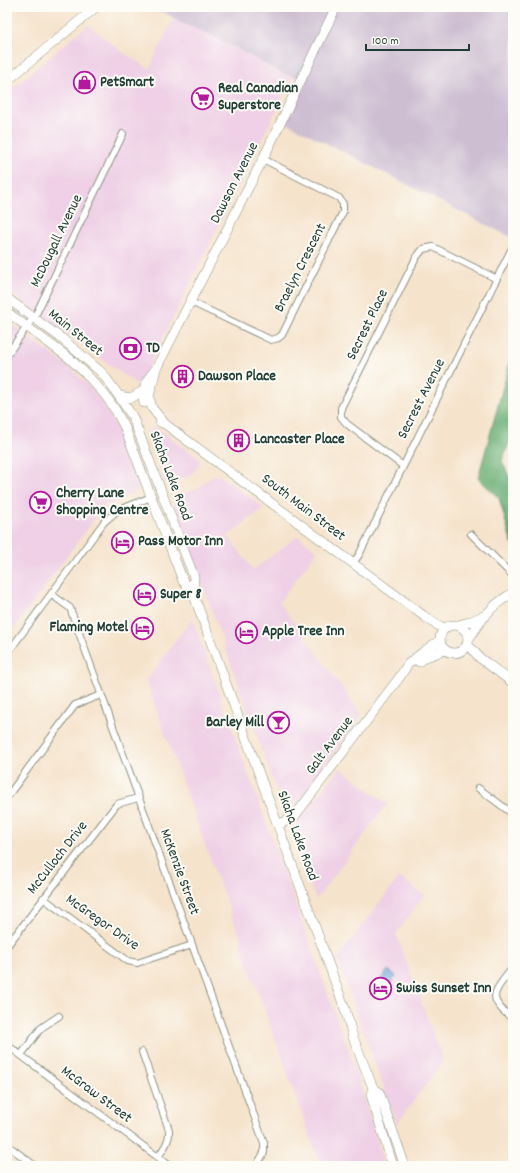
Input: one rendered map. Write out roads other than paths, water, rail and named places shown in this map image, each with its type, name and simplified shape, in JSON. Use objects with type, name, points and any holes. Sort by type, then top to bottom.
[{"type":"street","points":[[7,81],[96,7]]},
{"type":"street","name":"Dawson Avenue","points":[[145,394],[148,377],[156,369],[192,302],[263,159],[332,9]]},
{"type":"street","name":"McDougall Avenue","points":[[7,355],[33,318],[123,134]]},
{"type":"street","name":"Braelyn Crescent","points":[[192,302],[271,340],[278,338],[282,334],[300,299],[343,212],[343,204],[339,198],[263,159]]},
{"type":"street","name":"Secrest Avenue","points":[[353,563],[359,555],[513,246]]},
{"type":"street","name":"Secrest Place","points":[[403,466],[347,424],[341,417],[341,408],[416,258],[423,249],[433,248],[497,279]]},
{"type":"street","name":"Main Street","points":[[7,298],[61,338],[97,368],[119,396]]},
{"type":"street","name":"Main Street","points":[[7,312],[69,358],[105,395],[116,411]]},
{"type":"street","points":[[119,396],[131,398],[145,394]]},
{"type":"street","name":"South Main Street","points":[[145,394],[147,410],[156,420],[165,424],[424,616],[445,628]]},
{"type":"street","name":"Skaha Lake Road","points":[[119,396],[138,428],[194,577],[193,593]]},
{"type":"street","name":"Skaha Lake Road","points":[[116,411],[125,428],[183,581],[193,593],[345,1009],[353,1037],[373,1088],[379,1092],[405,1166]]},
{"type":"street","points":[[7,654],[98,530],[111,515],[124,507],[162,494]]},
{"type":"street","points":[[471,534],[513,576]]},
{"type":"street","points":[[459,652],[486,614],[498,603],[513,593]]},
{"type":"street","name":"McKenzie Street","points":[[51,594],[70,608],[264,1143],[264,1153],[256,1166]]},
{"type":"street","points":[[480,658],[459,652],[452,653],[445,650],[440,645],[439,639],[445,628],[452,625],[459,625],[469,622],[486,614]]},
{"type":"street","name":"South Main Street","points":[[424,616],[439,639]]},
{"type":"street","points":[[459,625],[467,633],[467,642],[480,658],[513,684]]},
{"type":"street","name":"Galt Avenue","points":[[278,825],[289,820],[296,814],[408,664],[439,639]]},
{"type":"street","name":"Galt Avenue","points":[[399,678],[426,657],[445,650]]},
{"type":"street","points":[[7,797],[75,705],[101,695]]},
{"type":"street","points":[[478,788],[513,814]]},
{"type":"street","name":"McCulloch Drive","points":[[7,946],[117,804],[138,798]]},
{"type":"street","points":[[274,813],[284,816],[296,814]]},
{"type":"street","name":"McGregor Drive","points":[[43,898],[128,960],[133,962],[137,963],[192,945]]},
{"type":"street","points":[[513,967],[499,986],[495,997],[497,1005],[513,1019]]},
{"type":"street","points":[[21,1055],[42,1028],[59,1016]]},
{"type":"street","name":"McGraw Street","points":[[7,1045],[170,1166]]},
{"type":"street","points":[[142,1052],[169,1130],[170,1137],[158,1157]]},
{"type":"street","name":"Skaha Lake Road","points":[[373,1088],[371,1095],[393,1166]]},
{"type":"street","points":[[7,1145],[35,1166]]},
{"type":"water","points":[[388,970],[396,976],[386,990],[378,983]]},
{"type":"place","name":"PetSmart","points":[[85,83]]},
{"type":"place","name":"Real Canadian Superstore","points":[[203,98]]},
{"type":"place","name":"TD","points":[[130,349]]},
{"type":"place","name":"Dawson Place","points":[[183,377]]},
{"type":"place","name":"Lancaster Place","points":[[239,440]]},
{"type":"place","name":"Cherry Lane Shopping Centre","points":[[40,503]]},
{"type":"place","name":"Pass Motor Inn","points":[[122,542]]},
{"type":"place","name":"Super 8","points":[[145,595]]},
{"type":"place","name":"Flaming Motel","points":[[143,628]]},
{"type":"place","name":"Apple Tree Inn","points":[[246,632]]},
{"type":"place","name":"Barley Mill","points":[[279,723]]},
{"type":"place","name":"Swiss Sunset Inn","points":[[380,989]]}]
